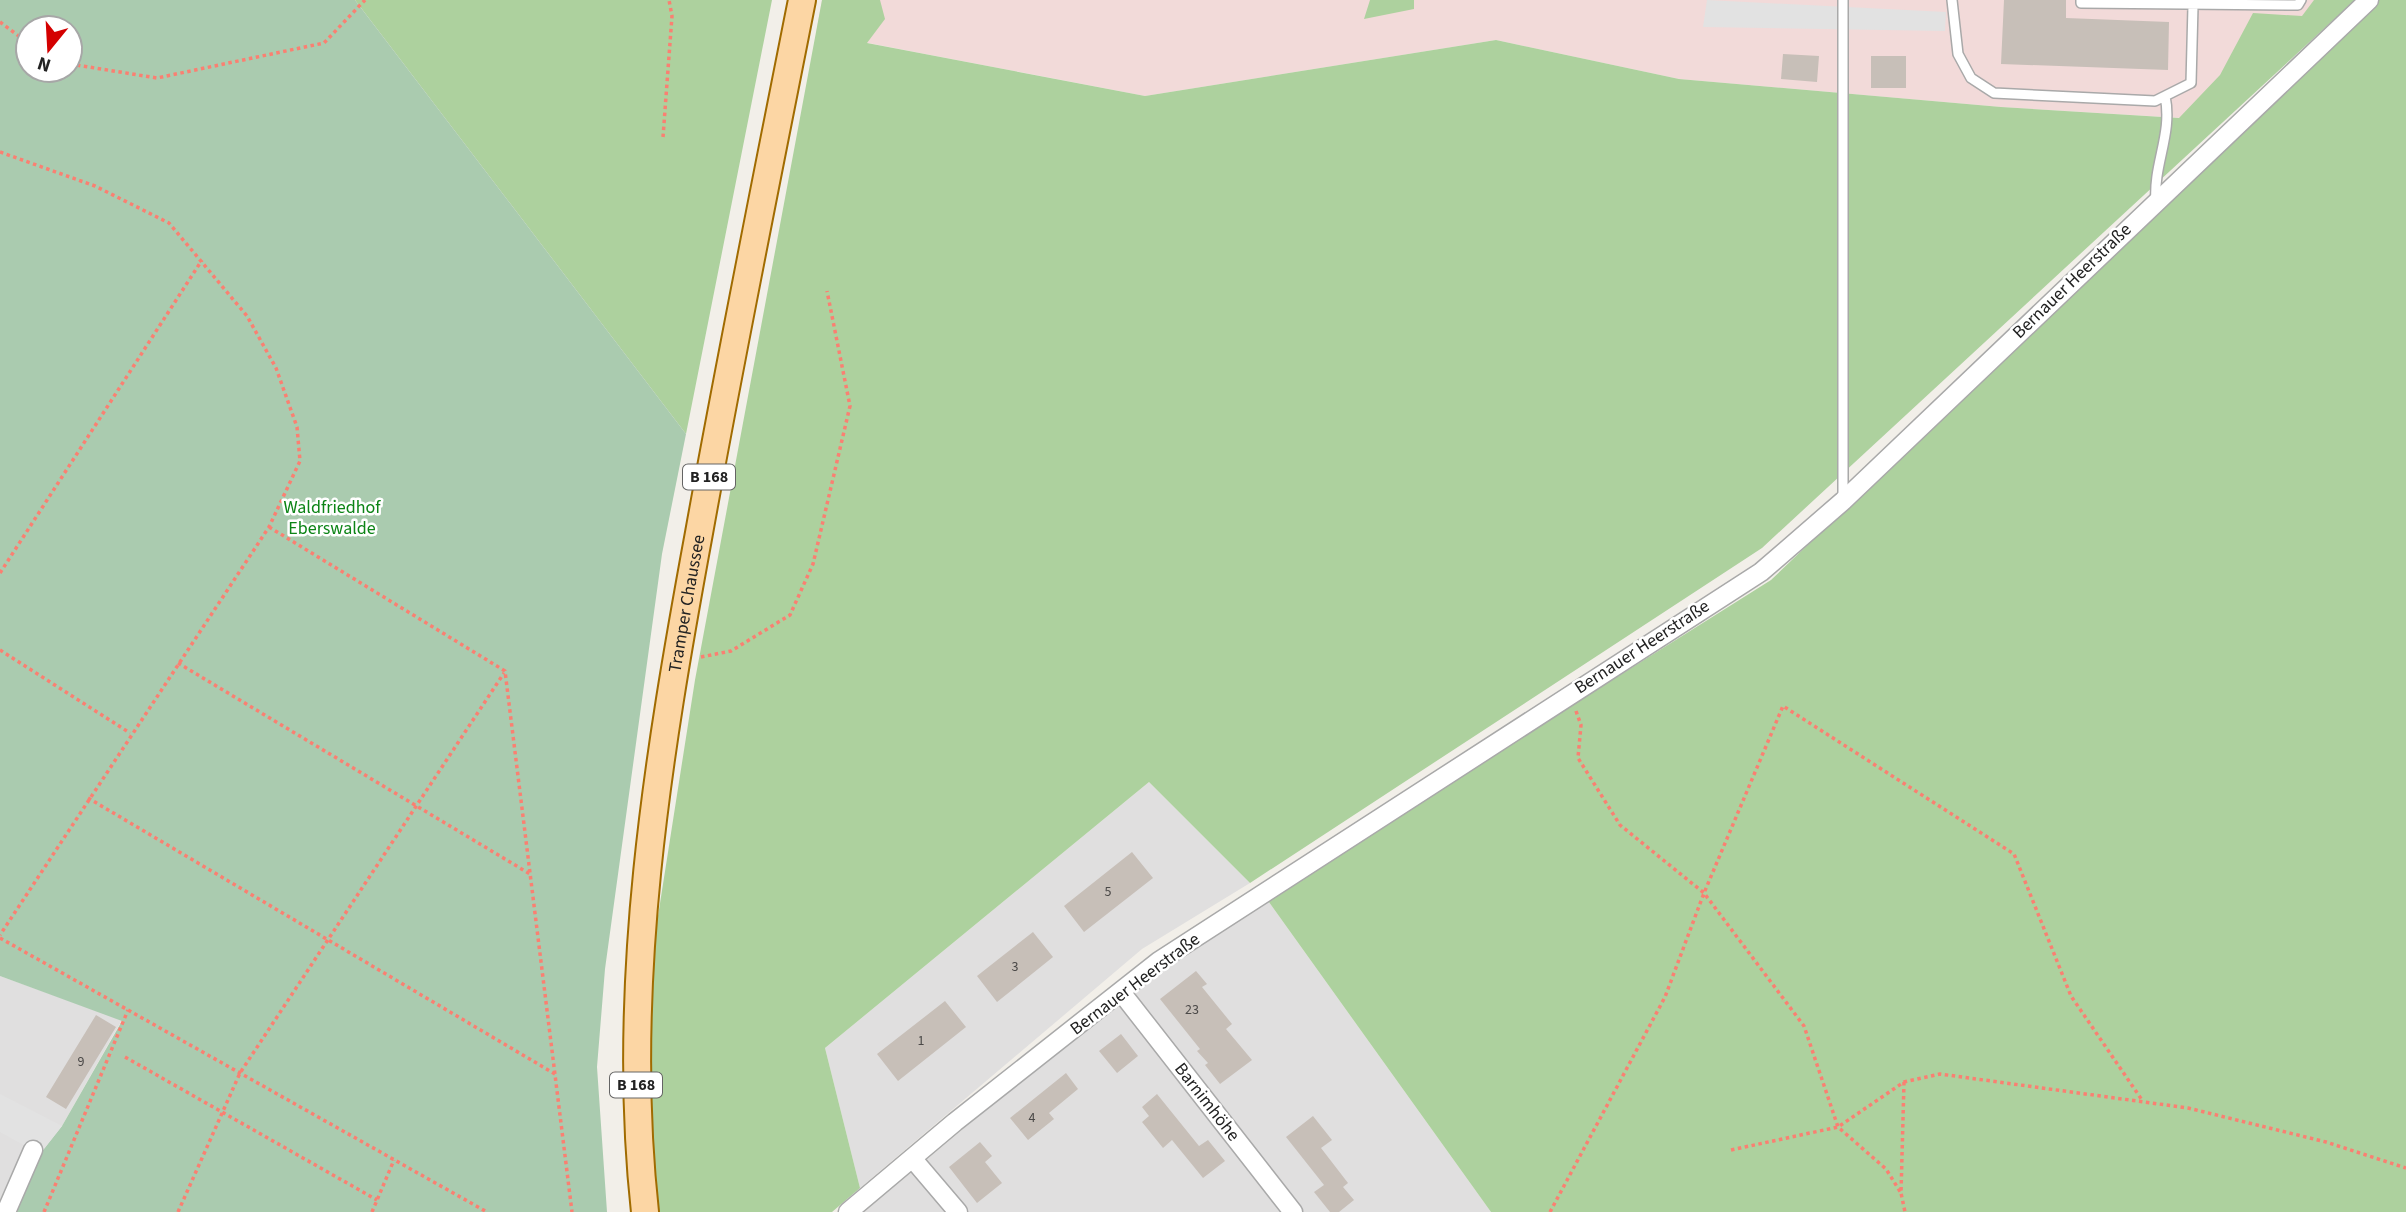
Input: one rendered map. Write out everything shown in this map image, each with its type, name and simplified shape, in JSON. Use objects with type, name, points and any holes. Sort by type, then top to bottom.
[{"type":"main road","name":"Tramper Chaussee","points":[[645,1212],[637,1140],[635,1056],[640,957],[677,654],[802,0]]},
{"type":"street","name":"Bernauer Heerstraße","points":[[848,1212],[1159,961],[1761,572],[1843,500],[2369,0]]},
{"type":"street","name":"Barnimhöhe","points":[[1121,992],[1293,1212]]},
{"type":"street","points":[[6,1212],[33,1150]]},
{"type":"street","points":[[912,1158],[958,1212]]},
{"type":"lane","points":[[1843,0],[1843,500]]},
{"type":"lane","points":[[1952,0],[1958,54],[1970,78],[1994,93],[2155,101],[2191,83],[2193,6]]},
{"type":"lane","points":[[2081,0],[2081,3],[2193,6],[2298,5],[2301,0]]},
{"type":"lane","points":[[2156,201],[2154,185],[2169,117],[2165,96]]},
{"type":"path","points":[[84,66],[157,78],[324,44],[365,0]]},
{"type":"path","points":[[663,137],[672,16],[669,0]]},
{"type":"path","points":[[0,152],[95,186],[169,223],[247,316],[276,368],[297,426],[300,461],[269,527],[130,733],[0,936],[487,1212]]},
{"type":"path","points":[[0,573],[202,260]]},
{"type":"path","points":[[677,654],[705,658],[731,651],[790,615],[813,564],[849,405],[827,291]]},
{"type":"path","points":[[269,527],[505,671]]},
{"type":"path","points":[[0,650],[130,733]]},
{"type":"path","points":[[178,663],[530,874]]},
{"type":"path","points":[[178,1212],[240,1073],[505,671]]},
{"type":"path","points":[[505,671],[572,1212]]},
{"type":"path","points":[[1550,1212],[1665,997],[1704,893],[1783,706],[2014,854],[2070,996],[2142,1100]]},
{"type":"path","points":[[1576,710],[1581,724],[1578,758],[1620,825],[1704,893],[1804,1026],[1838,1128],[1886,1169],[1901,1193]]},
{"type":"path","points":[[88,798],[327,942],[555,1074]]},
{"type":"path","points":[[44,1212],[128,1010]]},
{"type":"path","points":[[125,1057],[377,1200]]},
{"type":"path","points":[[1731,1150],[1838,1128],[1904,1082],[1940,1074],[2142,1100],[2326,1142],[2406,1168]]},
{"type":"path","points":[[1904,1082],[1901,1193],[1905,1212]]},
{"type":"path","points":[[372,1212],[394,1160]]},
{"type":"shaded area","points":[[822,0],[2325,0],[2198,119],[2001,107],[1679,79],[1496,40],[1145,96],[816,33]]},
{"type":"shaded area","points":[[1707,0],[1946,12],[1945,31],[1703,27]]},
{"type":"shaded area","points":[[1149,782],[1250,883],[1142,949],[860,1188],[825,1048]]},
{"type":"shaded area","points":[[1266,898],[1491,1212],[864,1212],[1159,965]]},
{"type":"shaded area","points":[[0,976],[122,1020],[62,1126],[41,1154],[24,1146],[0,1200]]},
{"type":"shaded area","points":[[0,1094],[62,1126],[40,1154],[0,1132]]},
{"type":"green space","name":"Waldfriedhof Eberswalde","points":[[0,0],[355,0],[686,434],[662,554],[605,969],[597,1067],[607,1212],[15,1212],[40,1154],[62,1126],[122,1021],[0,976]]},
{"type":"green space","points":[[355,0],[772,0],[686,434]]},
{"type":"green space","points":[[822,0],[880,0],[885,19],[867,43],[1145,96],[1496,40],[1679,79],[2001,107],[2179,118],[2220,75],[2253,13],[2302,16],[2314,0],[2355,0],[1762,548],[1250,883],[1149,782],[825,1048],[860,1188],[832,1212],[652,1212],[648,1185],[650,967],[695,680]]},
{"type":"green space","points":[[1370,0],[1414,0],[1414,9],[1364,19]]},
{"type":"green space","points":[[2378,0],[2406,0],[2406,1212],[1491,1212],[1266,898],[1771,580]]},
{"type":"building","points":[[2004,0],[2066,0],[2066,18],[2169,22],[2168,70],[2001,64]]},
{"type":"building","points":[[1783,54],[1819,56],[1817,82],[1781,79]]},
{"type":"building","points":[[1871,56],[1906,56],[1906,88],[1871,88]]},
{"type":"building","points":[[1132,852],[1153,878],[1084,932],[1064,906]]},
{"type":"building","points":[[1033,932],[1053,957],[997,1002],[977,976]]},
{"type":"building","points":[[1196,971],[1207,984],[1202,987],[1232,1024],[1226,1029],[1252,1060],[1220,1084],[1205,1065],[1208,1063],[1197,1051],[1200,1049],[1160,999]]},
{"type":"building","points":[[945,1001],[966,1027],[898,1081],[877,1054]]},
{"type":"building","points":[[96,1015],[116,1027],[66,1109],[46,1097]]},
{"type":"building","points":[[1121,1034],[1138,1056],[1117,1073],[1099,1051]]},
{"type":"building","points":[[1066,1073],[1078,1089],[1049,1113],[1054,1119],[1028,1140],[1010,1118]]},
{"type":"building","points":[[1157,1094],[1199,1146],[1208,1140],[1225,1161],[1203,1178],[1172,1140],[1163,1148],[1142,1122],[1149,1116],[1142,1107]]},
{"type":"building","points":[[1313,1116],[1332,1140],[1321,1148],[1348,1183],[1343,1187],[1354,1200],[1339,1212],[1330,1212],[1314,1192],[1324,1185],[1286,1137]]},
{"type":"building","points":[[980,1142],[992,1156],[985,1162],[1002,1183],[977,1203],[949,1167]]}]
